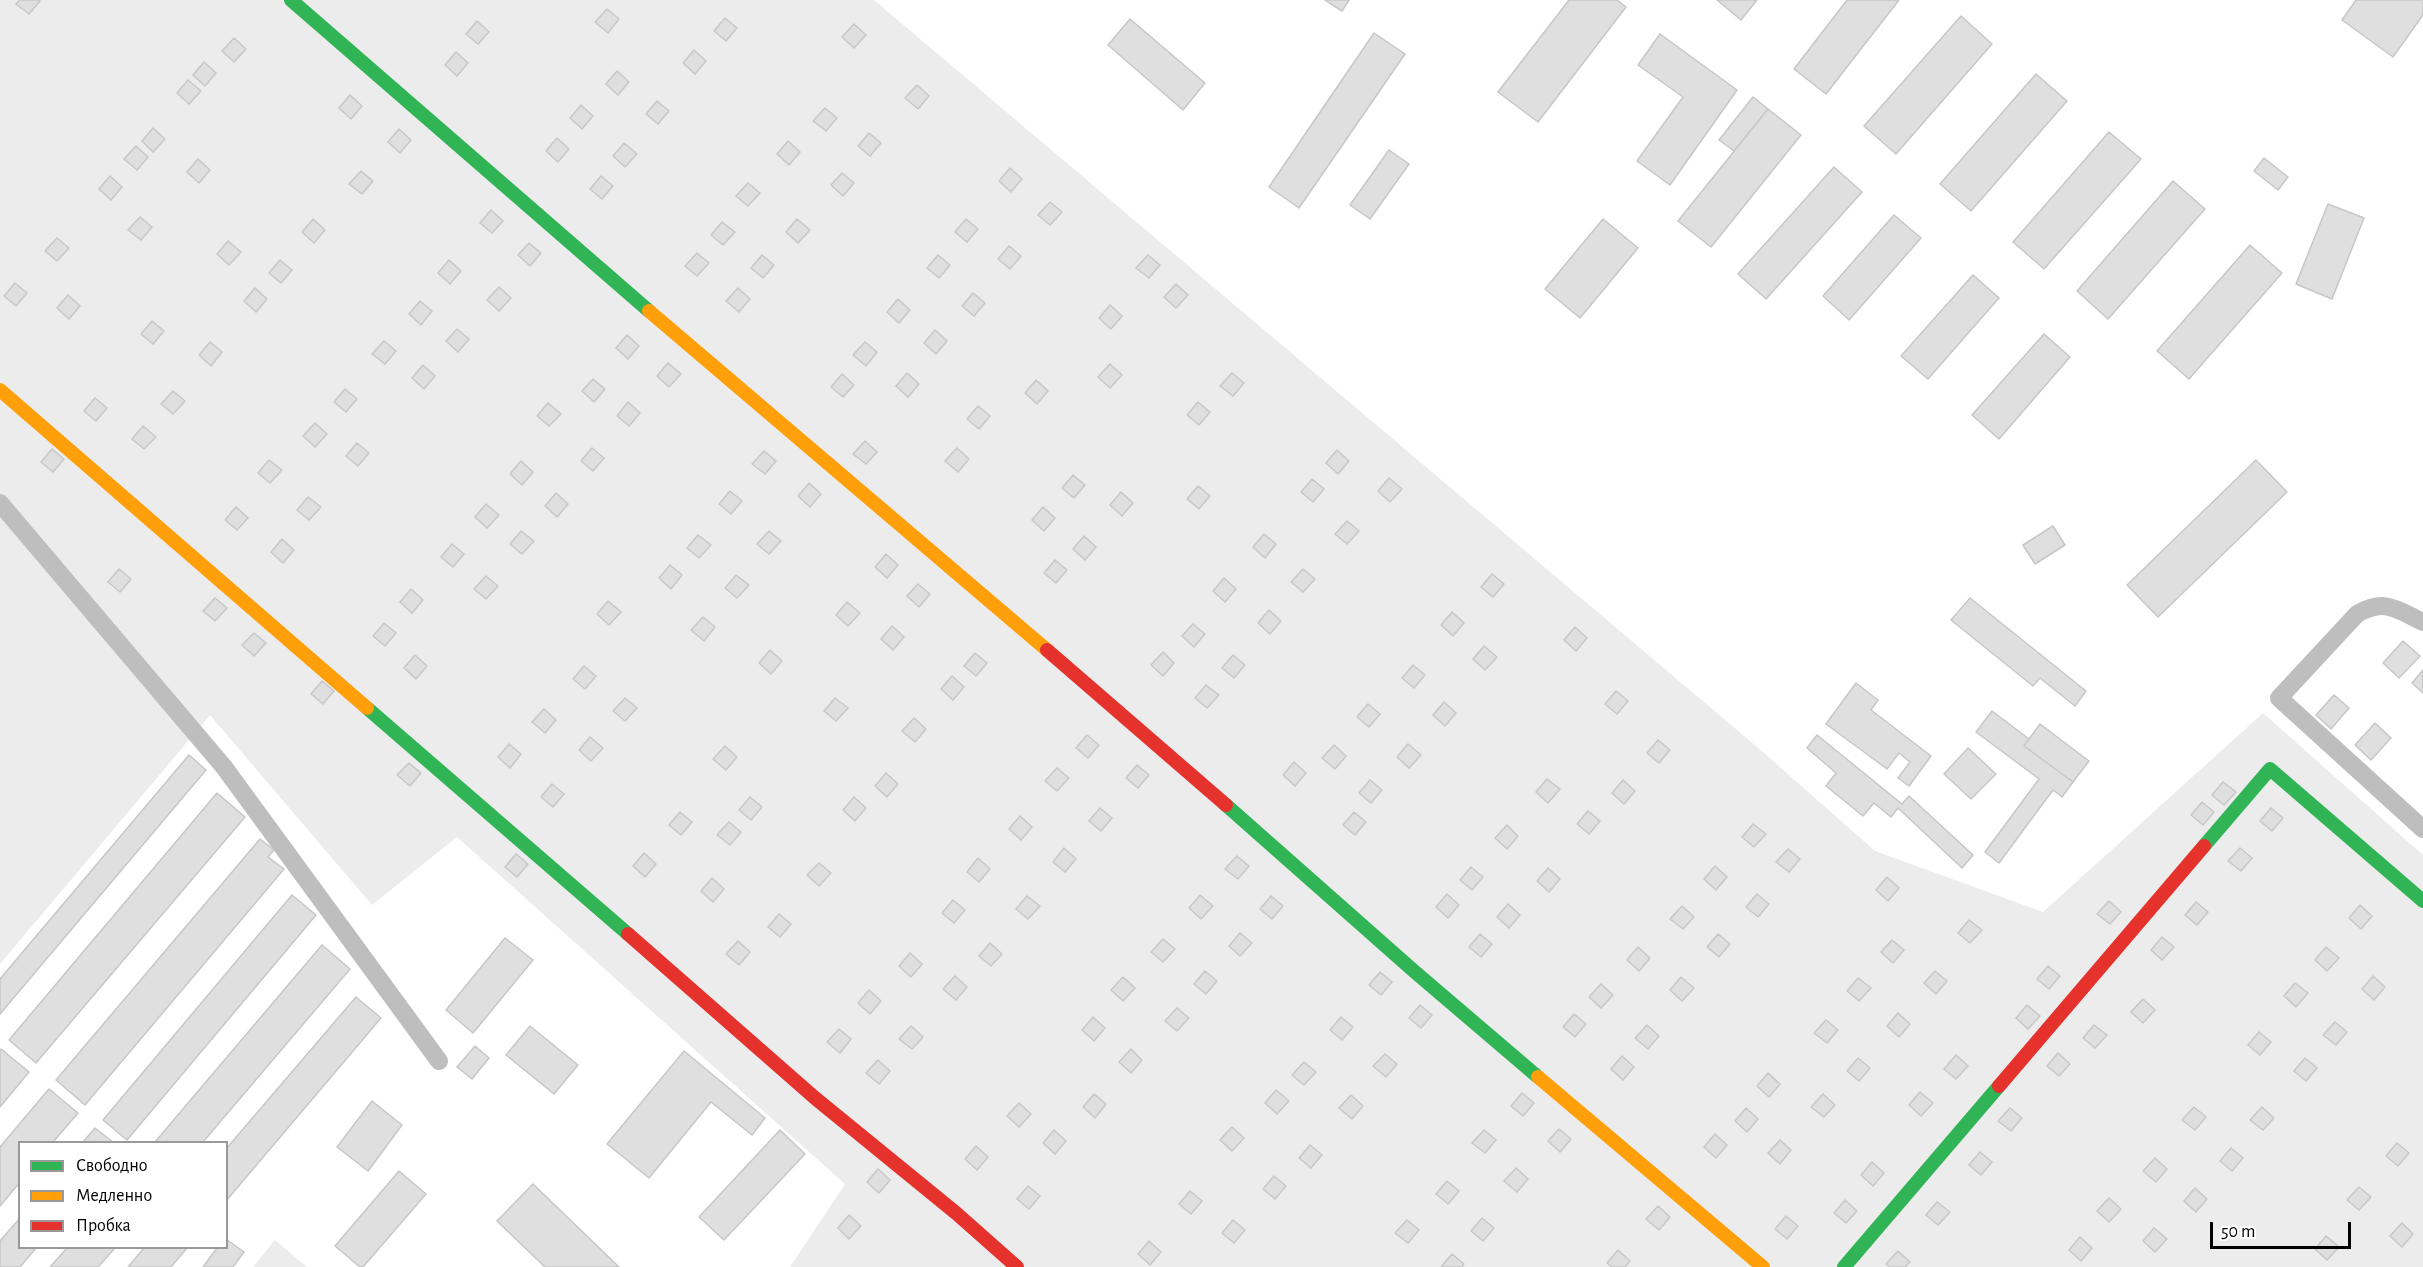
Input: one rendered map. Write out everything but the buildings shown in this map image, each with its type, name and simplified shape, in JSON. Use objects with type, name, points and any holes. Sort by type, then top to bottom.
[{"type":"street","points":[[291,0],[656,318],[934,552],[1267,840],[1415,972],[1763,1267]]},
{"type":"street","points":[[0,390],[215,579],[485,808],[807,1091],[956,1213],[1017,1267]]},
{"type":"street","points":[[0,503],[224,767],[439,1061]]},
{"type":"street","points":[[2423,622],[2389,606],[2373,605],[2357,614],[2279,698],[2423,829]]},
{"type":"street","points":[[1844,1267],[2270,769],[2423,901]]},
{"type":"shaded area","points":[[0,0],[874,0],[1763,752],[1875,851],[2043,912],[2263,713],[2423,855],[2423,1267],[790,1267],[845,1184],[457,837],[372,905],[210,715],[0,964]]},
{"type":"shaded area","points":[[275,1240],[307,1267],[253,1267]]},
{"type":"traffic: fast","points":[[291,0],[649,311]]},
{"type":"traffic: fast","points":[[367,708],[628,934]]},
{"type":"traffic: fast","points":[[2204,846],[2270,769],[2423,901]]},
{"type":"traffic: fast","points":[[1226,805],[1538,1077]]},
{"type":"traffic: fast","points":[[1844,1267],[1999,1086]]},
{"type":"traffic: slow","points":[[649,311],[1047,650]]},
{"type":"traffic: slow","points":[[0,390],[367,708]]},
{"type":"traffic: slow","points":[[1538,1077],[1763,1267]]},
{"type":"traffic: jam","points":[[1047,650],[1226,805]]},
{"type":"traffic: jam","points":[[1999,1086],[2204,846]]},
{"type":"traffic: jam","points":[[628,934],[815,1098],[956,1213],[1017,1267]]}]
